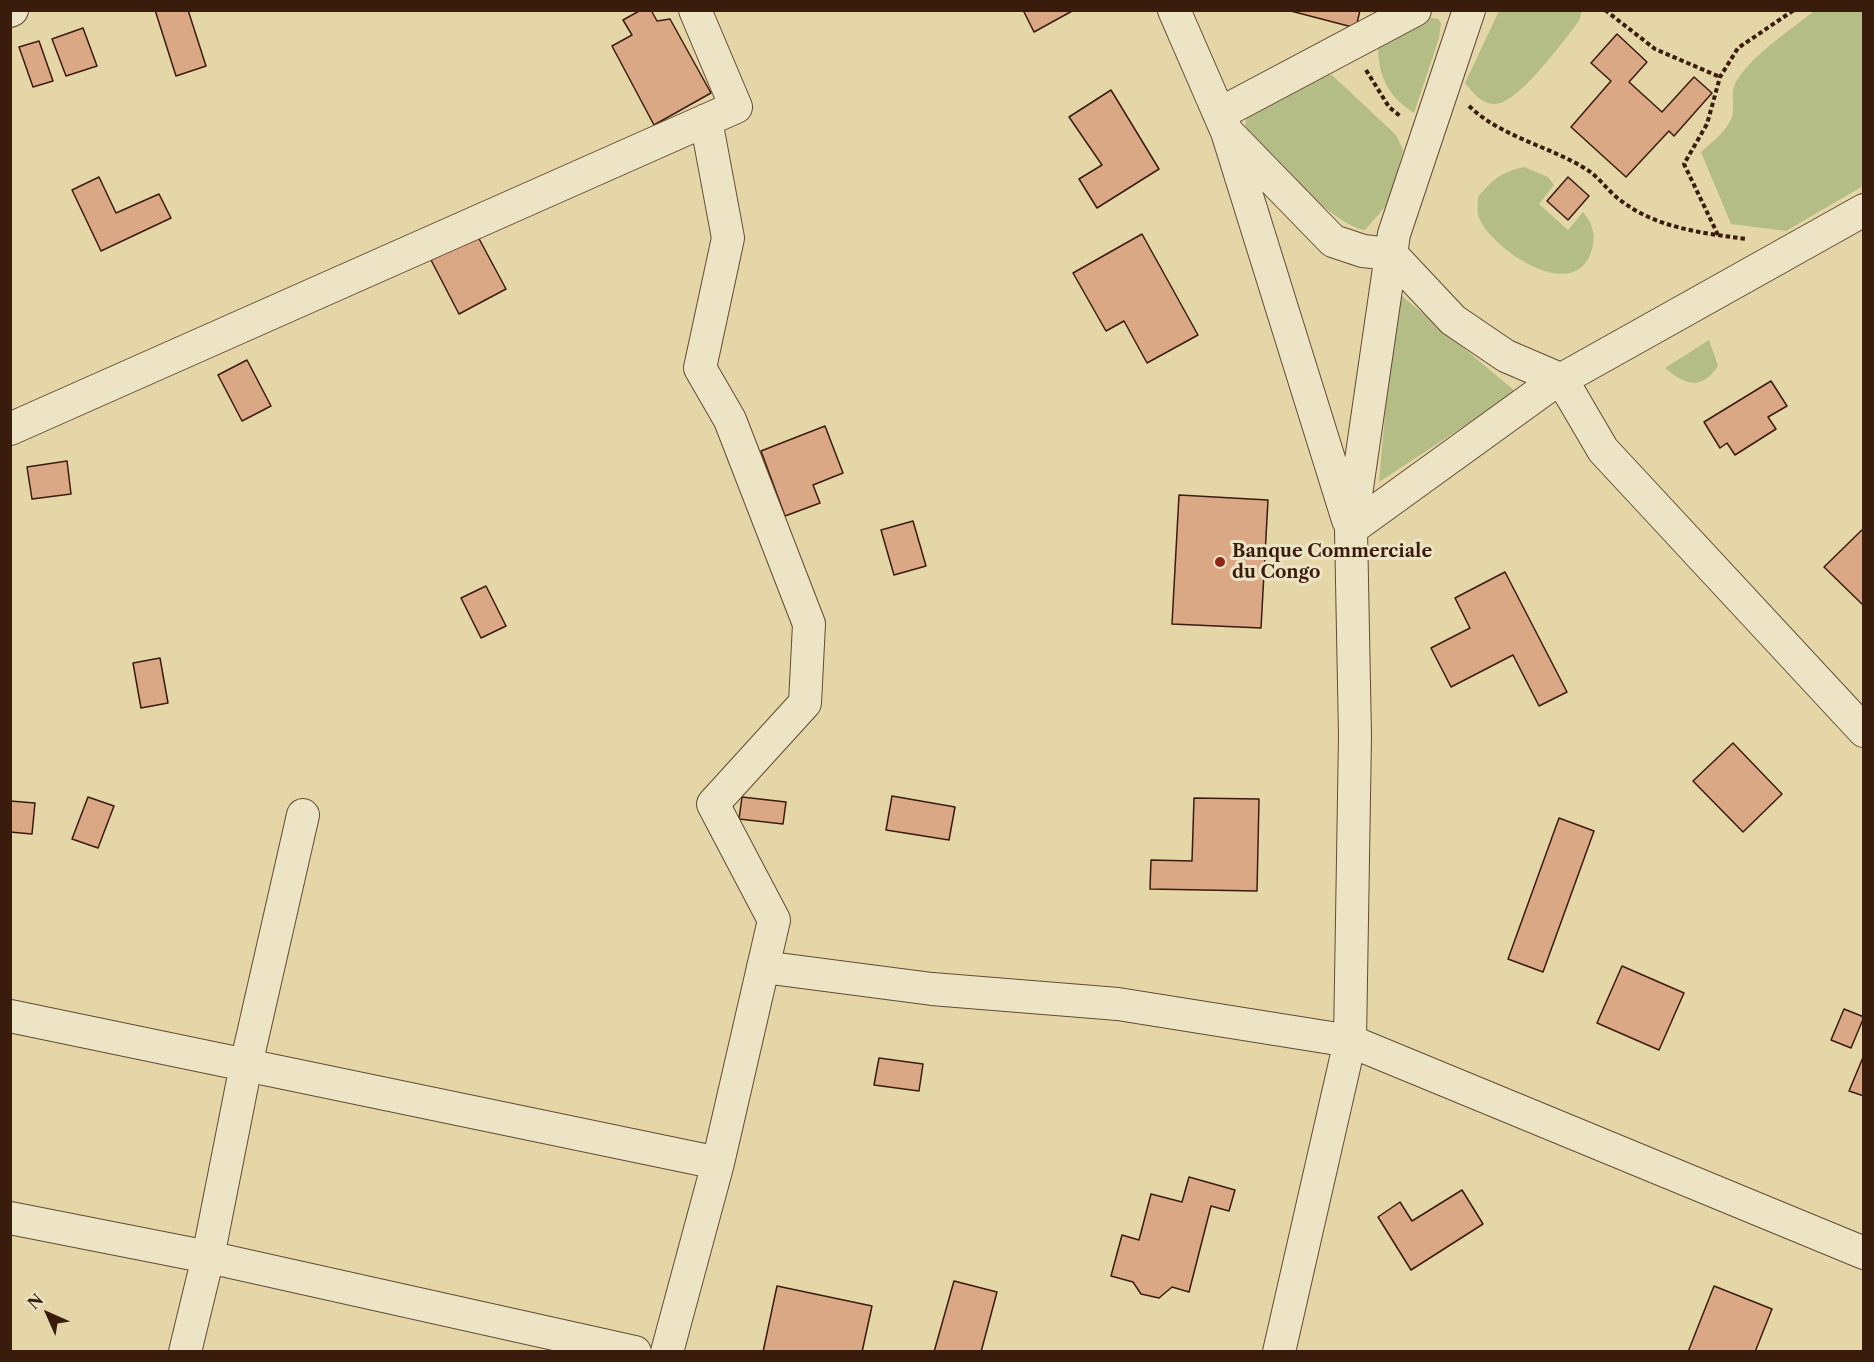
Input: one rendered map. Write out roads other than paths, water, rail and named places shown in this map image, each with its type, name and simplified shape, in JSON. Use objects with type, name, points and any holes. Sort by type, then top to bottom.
[{"type":"street","points":[[10,429],[736,107],[694,10]]},
{"type":"street","points":[[1174,10],[1223,123],[1351,529]]},
{"type":"street","points":[[1223,123],[1362,38],[1415,10]]},
{"type":"street","points":[[1280,1352],[1350,1041],[1355,736],[1351,529],[1394,234],[1469,10]]},
{"type":"street","points":[[666,1352],[718,1163],[774,920],[713,804],[805,703],[809,624],[730,420],[700,368],[728,238],[706,120]]},
{"type":"street","points":[[1223,123],[1333,241],[1363,251],[1391,254],[1453,320],[1506,357],[1562,380],[1603,450],[1863,731]]},
{"type":"street","points":[[1351,529],[1562,380],[1863,210]]},
{"type":"street","points":[[185,1352],[208,1257],[246,1065],[303,814]]},
{"type":"street","points":[[763,967],[932,989],[1118,1004],[1350,1041],[1863,1254]]},
{"type":"street","points":[[10,1016],[718,1163]]},
{"type":"street","points":[[10,1218],[208,1257],[635,1352]]},
{"type":"place","name":"Banque Commerciale du Congo","points":[[1220,562]]}]
